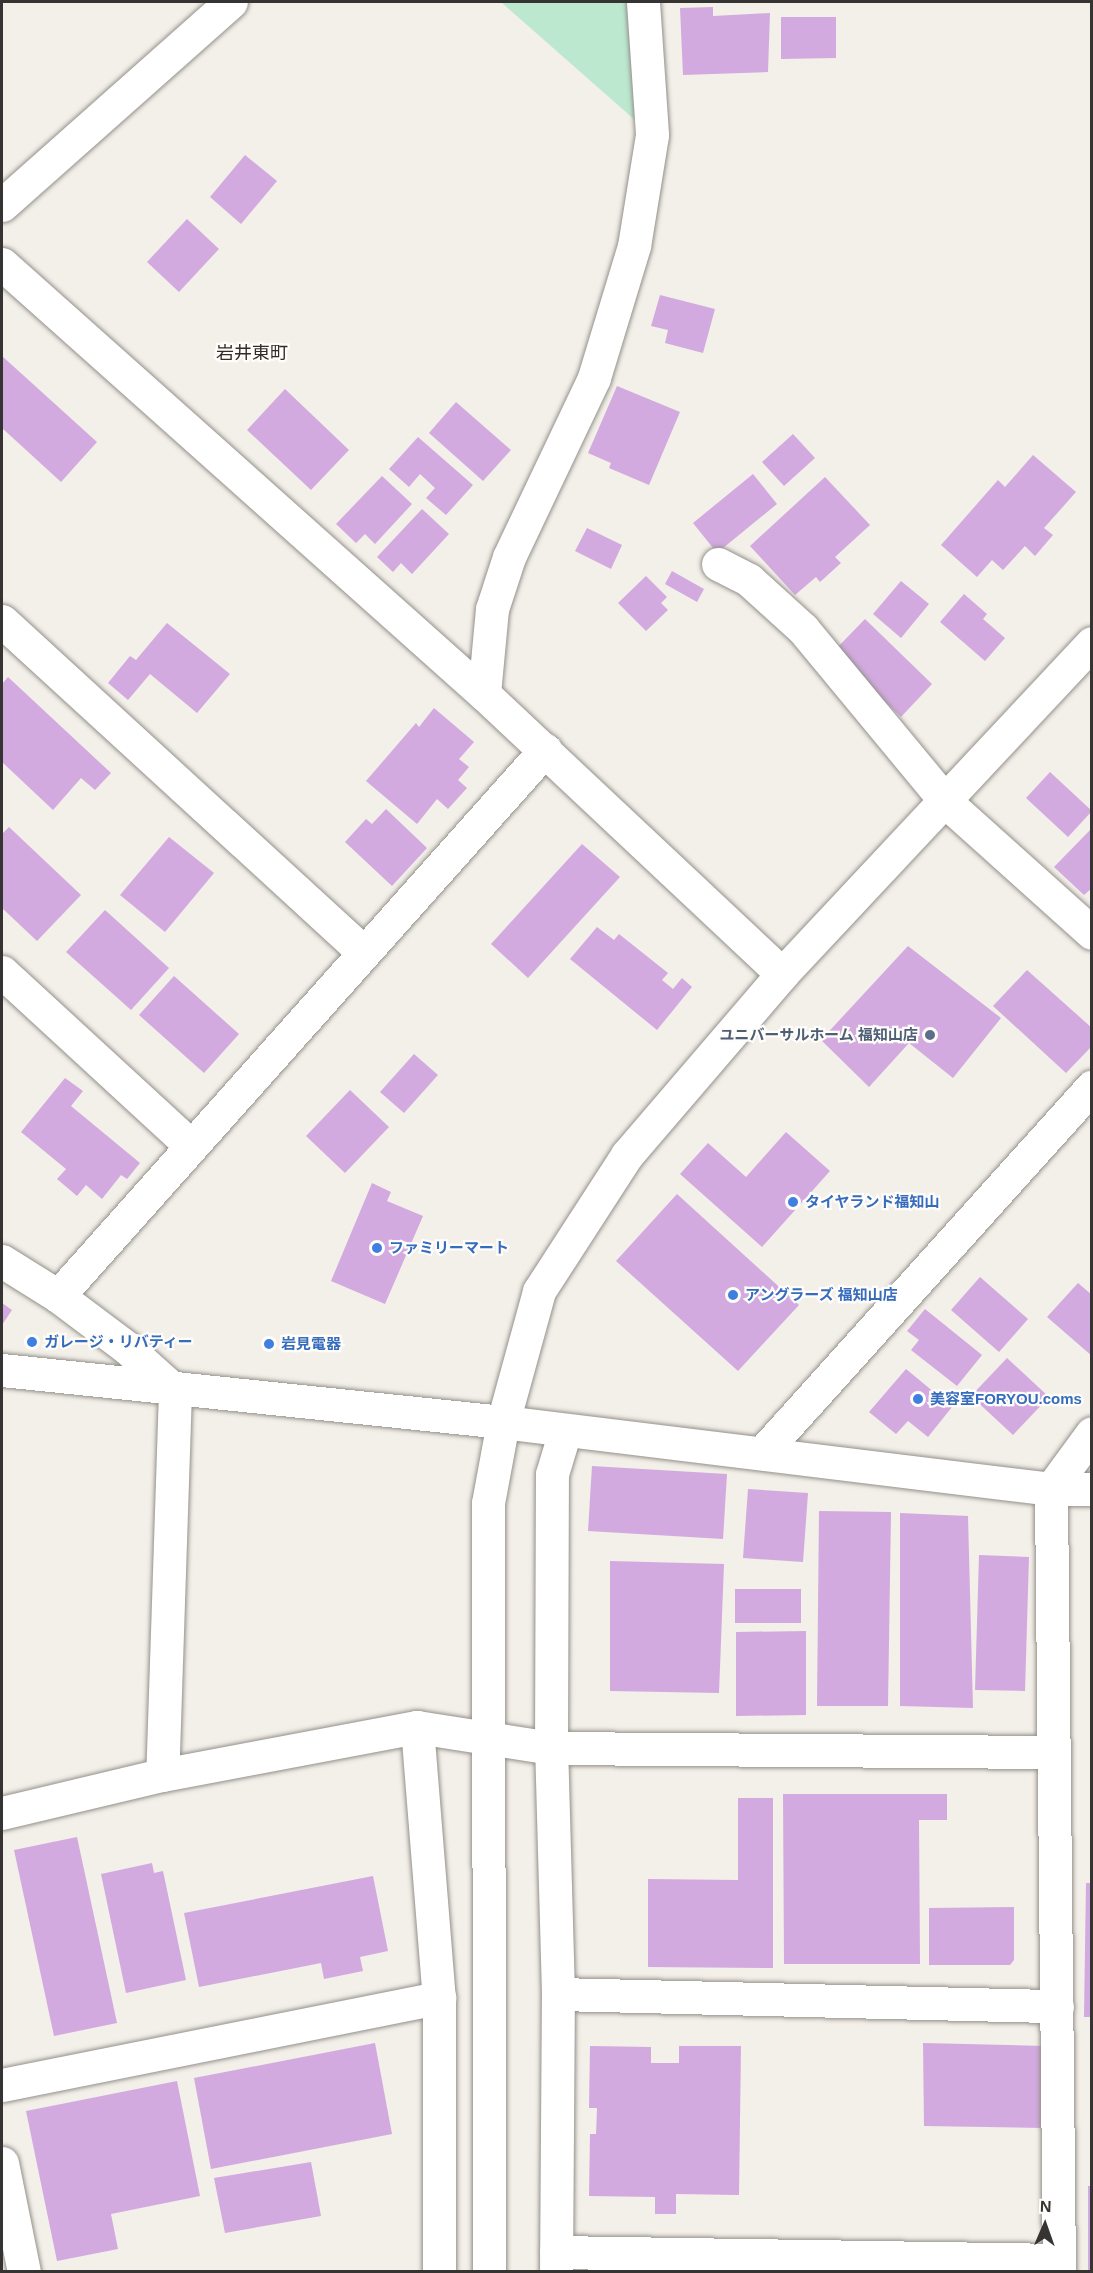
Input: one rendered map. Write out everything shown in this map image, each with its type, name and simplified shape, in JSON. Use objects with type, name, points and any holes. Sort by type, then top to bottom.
[{"type":"street","points":[[2,205],[231,2]]},
{"type":"street","points":[[484,694],[492,609],[509,557],[594,378],[634,246],[652,135],[643,2]]},
{"type":"street","points":[[2,264],[484,694],[782,974]]},
{"type":"street","points":[[718,564],[749,580],[803,629],[946,802],[1092,933]]},
{"type":"street","points":[[2,621],[363,952]]},
{"type":"street","points":[[489,2271],[488,1503],[502,1422],[539,1291],[627,1155],[782,974],[946,802],[1092,643]]},
{"type":"street","points":[[58,1296],[190,1145],[545,750]]},
{"type":"street","points":[[2,972],[190,1145]]},
{"type":"street","points":[[762,1453],[1092,1088]]},
{"type":"street","points":[[2,1261],[58,1296],[126,1347],[175,1391]]},
{"type":"street","points":[[2,1370],[175,1391],[502,1422],[1051,1489],[1092,1489]]},
{"type":"street","points":[[162,1775],[175,1391]]},
{"type":"street","points":[[565,1431],[552,1474],[551,1748],[558,1994],[556,2262],[1059,2266],[1051,1489],[1092,1433]]},
{"type":"street","points":[[417,1727],[439,1998],[439,2271]]},
{"type":"street","points":[[2,1813],[162,1775],[417,1727],[551,1748],[1053,1752]]},
{"type":"street","points":[[558,1994],[1057,2006]]},
{"type":"street","points":[[2,2085],[439,1998]]},
{"type":"street","points":[[2,2163],[24,2271]]},
{"type":"green space","points":[[501,2],[643,2],[652,135]]},
{"type":"building","points":[[713,7],[713,16],[770,13],[768,72],[683,75],[680,8]]},
{"type":"building","points":[[781,17],[836,17],[836,58],[781,59]]},
{"type":"building","points":[[245,155],[277,181],[241,224],[210,197]]},
{"type":"building","points":[[187,219],[219,249],[179,292],[147,262]]},
{"type":"building","points":[[660,295],[715,309],[703,353],[665,343],[668,330],[651,326]]},
{"type":"building","points":[[2,356],[97,442],[61,482],[2,428]]},
{"type":"building","points":[[617,386],[680,412],[649,485],[609,468],[611,463],[588,453]]},
{"type":"building","points":[[285,389],[349,450],[311,490],[247,430]]},
{"type":"building","points":[[456,402],[511,450],[483,481],[429,433]]},
{"type":"building","points":[[793,434],[815,458],[784,486],[762,462]]},
{"type":"building","points":[[418,437],[473,485],[446,515],[426,498],[435,488],[420,474],[409,487],[389,469]]},
{"type":"building","points":[[1033,455],[1076,492],[1044,528],[1053,535],[1035,556],[1025,546],[1003,570],[992,560],[977,577],[941,545],[998,480],[1005,487]]},
{"type":"building","points":[[753,474],[777,504],[717,553],[693,523]]},
{"type":"building","points":[[382,476],[412,504],[375,544],[365,534],[356,543],[336,524]]},
{"type":"building","points":[[825,477],[870,525],[835,557],[841,563],[820,582],[816,577],[795,595],[750,546]]},
{"type":"building","points":[[422,509],[449,534],[412,574],[401,563],[393,572],[377,557]]},
{"type":"building","points":[[587,528],[622,545],[611,569],[575,551]]},
{"type":"building","points":[[672,571],[704,589],[697,602],[665,584]]},
{"type":"building","points":[[646,576],[667,597],[661,603],[668,610],[646,631],[618,603]]},
{"type":"building","points":[[901,581],[929,604],[901,638],[873,614]]},
{"type":"building","points":[[964,594],[987,614],[983,619],[1005,638],[985,661],[940,622]]},
{"type":"building","points":[[865,619],[932,684],[901,717],[833,652]]},
{"type":"building","points":[[167,623],[230,674],[197,713],[150,674],[128,700],[108,683],[130,656],[136,660]]},
{"type":"building","points":[[8,677],[111,773],[95,790],[81,778],[53,810],[2,762],[2,684]]},
{"type":"building","points":[[434,708],[474,742],[459,759],[469,767],[458,780],[467,788],[448,809],[437,799],[417,824],[366,781],[416,723],[419,727]]},
{"type":"building","points":[[1050,772],[1092,811],[1068,837],[1026,798]]},
{"type":"building","points":[[386,809],[427,848],[392,886],[345,842],[366,819],[372,824]]},
{"type":"building","points":[[9,827],[81,895],[37,941],[2,908],[2,834]]},
{"type":"building","points":[[1092,828],[1092,888],[1084,895],[1054,867]]},
{"type":"building","points":[[169,837],[214,873],[165,932],[120,895]]},
{"type":"building","points":[[582,844],[620,877],[528,978],[491,944]]},
{"type":"building","points":[[105,910],[169,968],[131,1010],[66,952]]},
{"type":"building","points":[[597,927],[614,940],[619,934],[668,973],[662,980],[673,989],[682,978],[692,987],[657,1030],[570,959]]},
{"type":"building","points":[[908,946],[1001,1018],[953,1078],[909,1043],[869,1087],[821,1040]]},
{"type":"building","points":[[1027,970],[1092,1028],[1092,1046],[1066,1073],[993,1006]]},
{"type":"building","points":[[174,976],[239,1034],[204,1073],[139,1015]]},
{"type":"building","points":[[414,1054],[438,1075],[404,1113],[380,1092]]},
{"type":"building","points":[[65,1078],[83,1091],[71,1106],[140,1163],[127,1179],[121,1175],[102,1199],[86,1185],[77,1196],[57,1179],[66,1169],[21,1132]]},
{"type":"building","points":[[350,1090],[389,1127],[345,1173],[306,1136]]},
{"type":"building","points":[[786,1132],[830,1171],[762,1247],[680,1174],[708,1143],[746,1177]]},
{"type":"building","name":"ファミリーマート","points":[[372,1183],[391,1192],[387,1201],[423,1216],[385,1304],[331,1281]]},
{"type":"building","points":[[677,1194],[799,1305],[738,1371],[616,1261]]},
{"type":"building","points":[[980,1277],[1028,1319],[999,1352],[951,1310]]},
{"type":"building","points":[[1078,1283],[1092,1295],[1092,1356],[1047,1317]]},
{"type":"building","points":[[2,1303],[12,1310],[2,1325]]},
{"type":"building","points":[[925,1309],[982,1355],[957,1386],[911,1350],[919,1340],[907,1331]]},
{"type":"building","points":[[1007,1358],[1049,1397],[1013,1435],[971,1396]]},
{"type":"building","points":[[906,1369],[952,1407],[928,1437],[908,1421],[896,1434],[869,1412]]},
{"type":"building","points":[[592,1466],[727,1474],[723,1539],[588,1531]]},
{"type":"building","points":[[748,1489],[808,1493],[803,1562],[743,1558]]},
{"type":"building","points":[[819,1511],[891,1512],[888,1706],[817,1706]]},
{"type":"building","points":[[900,1513],[968,1516],[973,1708],[900,1706]]},
{"type":"building","points":[[979,1555],[1029,1557],[1025,1691],[975,1690]]},
{"type":"building","points":[[610,1561],[724,1564],[719,1693],[610,1691]]},
{"type":"building","points":[[735,1589],[801,1589],[801,1623],[735,1623]]},
{"type":"building","points":[[806,1631],[806,1715],[736,1716],[736,1632]]},
{"type":"building","points":[[783,1794],[947,1794],[947,1820],[919,1820],[920,1964],[784,1964]]},
{"type":"building","points":[[738,1798],[773,1798],[773,1968],[648,1967],[648,1879],[738,1880]]},
{"type":"building","points":[[77,1837],[117,2023],[54,2036],[14,1850]]},
{"type":"building","points":[[152,1863],[154,1873],[163,1871],[186,1980],[126,1993],[101,1874]]},
{"type":"building","points":[[373,1876],[388,1951],[360,1957],[363,1971],[324,1979],[321,1963],[199,1987],[184,1913]]},
{"type":"building","points":[[1086,1883],[1092,1883],[1092,2017],[1084,2017]]},
{"type":"building","points":[[1014,1907],[1014,1960],[1010,1965],[929,1965],[929,1908]]},
{"type":"building","points":[[375,2043],[392,2134],[211,2169],[194,2078]]},
{"type":"building","points":[[923,2043],[1045,2046],[1043,2128],[924,2126]]},
{"type":"building","points":[[590,2046],[651,2047],[651,2063],[679,2063],[679,2046],[741,2046],[739,2195],[676,2194],[676,2214],[655,2214],[655,2197],[589,2196],[590,2134],[596,2134],[597,2108],[589,2108]]},
{"type":"building","points":[[177,2081],[200,2196],[111,2214],[118,2249],[57,2261],[26,2111]]},
{"type":"building","points":[[311,2162],[321,2216],[225,2233],[214,2178]]},
{"type":"building","points":[[1088,2186],[1092,2186],[1092,2272],[1088,2272]]},
{"type":"place","name":"ユニバーサルホーム 福知山店","points":[[930,1035]]},
{"type":"place","name":"タイヤランド福知山","points":[[793,1202]]},
{"type":"place","name":"ファミリーマート","points":[[377,1248]]},
{"type":"place","name":"アングラーズ 福知山店","points":[[733,1295]]},
{"type":"place","name":"ガレージ・リバティー","points":[[32,1342]]},
{"type":"place","name":"岩見電器","points":[[269,1344]]},
{"type":"place","name":"美容室FORYOU.coms","points":[[918,1399]]},
{"type":"district","name":"岩井東町","points":[[252,353]]}]
